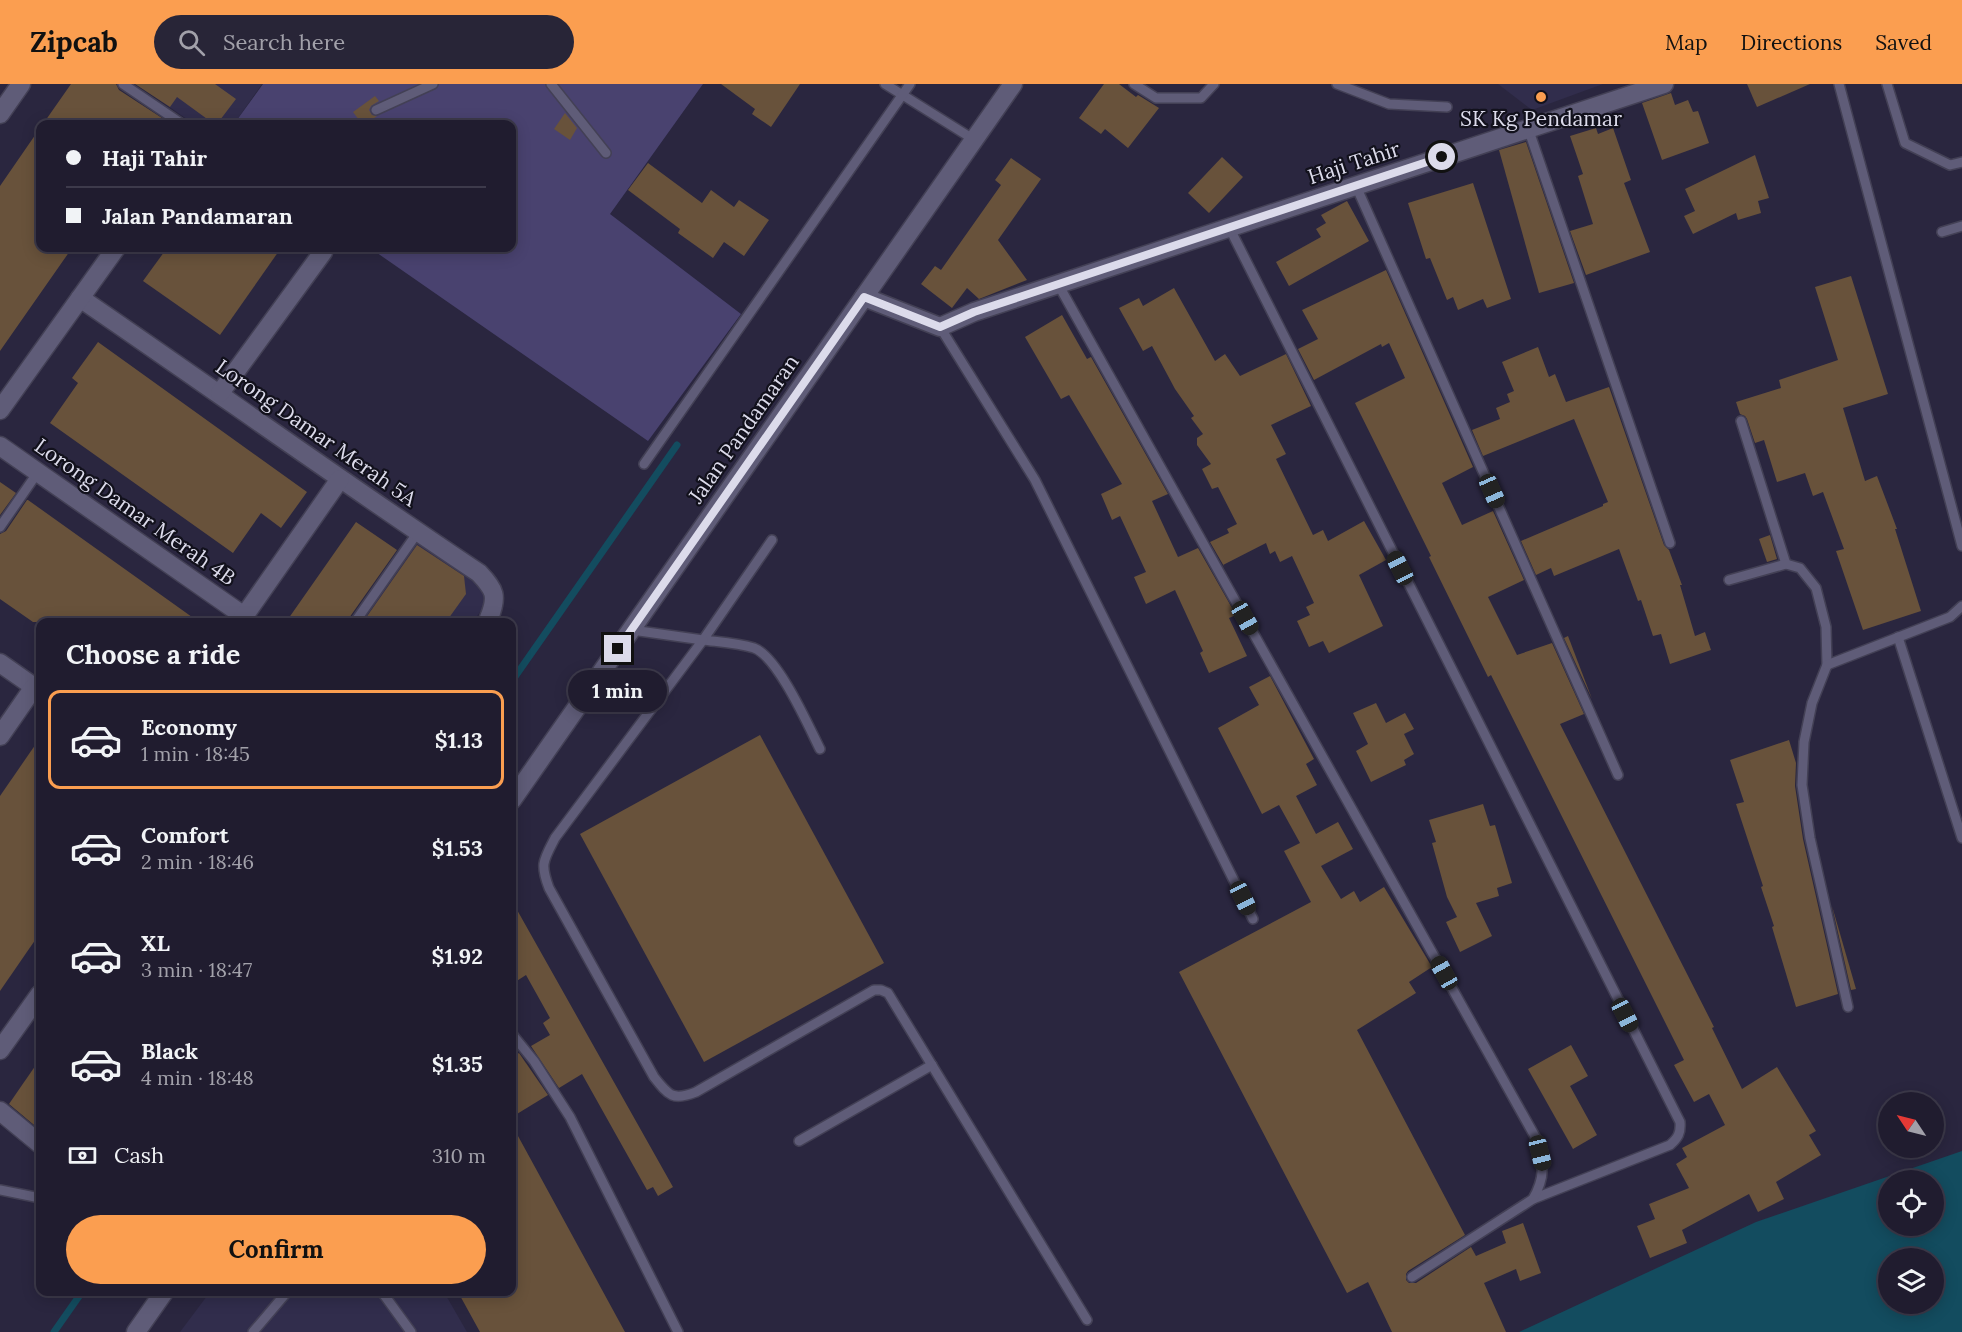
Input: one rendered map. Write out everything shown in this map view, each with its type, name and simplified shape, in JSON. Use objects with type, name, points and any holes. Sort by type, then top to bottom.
[{"type":"street","points":[[0,114],[21,84]]},
{"type":"street","name":"Jalan Pandamaran","points":[[516,794],[1013,84]]},
{"type":"street","name":"Haji Tahir","points":[[940,327],[974,312],[1664,84]]},
{"type":"street","points":[[0,410],[113,252]]},
{"type":"street","points":[[220,393],[323,252]]},
{"type":"street","points":[[864,297],[940,327]]},
{"type":"street","name":"Lorong Damar Merah 5A","points":[[80,298],[479,573],[492,587],[496,602],[488,618]]},
{"type":"street","name":"Lorong Damar Merah 4B","points":[[0,446],[241,618]]},
{"type":"street","points":[[243,618],[340,479]]},
{"type":"street","points":[[0,663],[36,688]]},
{"type":"street","points":[[0,736],[36,690]]},
{"type":"street","points":[[0,1050],[36,1000]]},
{"type":"street","points":[[0,1111],[36,1141]]},
{"type":"street","points":[[136,1332],[161,1296]]},
{"type":"lane","points":[[123,84],[176,120]]},
{"type":"lane","points":[[376,110],[433,84]]},
{"type":"lane","points":[[551,84],[606,153]]},
{"type":"lane","points":[[885,84],[973,139]]},
{"type":"lane","points":[[644,464],[910,84]]},
{"type":"lane","points":[[1134,84],[1156,98],[1201,98],[1214,84]]},
{"type":"lane","points":[[1337,84],[1389,104],[1447,107]]},
{"type":"lane","points":[[1839,84],[1962,546]]},
{"type":"lane","points":[[1887,84],[1905,143],[1950,165],[1962,162]]},
{"type":"lane","points":[[1528,128],[1670,543]]},
{"type":"lane","points":[[1356,186],[1618,775]]},
{"type":"lane","points":[[1942,232],[1962,226]]},
{"type":"lane","points":[[1229,227],[1680,1122],[1681,1130],[1670,1145],[1533,1199],[1412,1277]]},
{"type":"lane","points":[[1058,284],[1537,1140],[1543,1165],[1542,1184],[1533,1199]]},
{"type":"lane","points":[[940,327],[1035,480],[1253,919]]},
{"type":"lane","points":[[1742,421],[1786,564]]},
{"type":"lane","points":[[0,527],[38,472]]},
{"type":"lane","points":[[358,618],[418,532]]},
{"type":"lane","points":[[772,540],[702,640],[555,838],[545,857],[543,870],[549,888],[654,1077],[662,1088],[681,1098],[696,1092],[874,990],[888,993],[1087,1320]]},
{"type":"lane","points":[[1730,580],[1786,564],[1800,568],[1816,588],[1826,627],[1827,665],[1812,703],[1804,742],[1802,785],[1810,838],[1848,1007]]},
{"type":"lane","points":[[1827,665],[1950,617],[1962,606]]},
{"type":"lane","points":[[632,630],[755,649],[769,658],[820,749]]},
{"type":"lane","points":[[1898,637],[1962,838]]},
{"type":"lane","points":[[516,1039],[534,1061],[570,1117],[678,1332]]},
{"type":"lane","points":[[798,1142],[932,1065]]},
{"type":"lane","points":[[0,1190],[36,1197]]},
{"type":"lane","points":[[253,1332],[284,1296]]},
{"type":"lane","points":[[385,1296],[411,1332]]},
{"type":"shaded area","points":[[136,84],[262,84],[237,120],[188,120]]},
{"type":"shaded area","points":[[263,84],[703,84],[610,214],[741,314],[648,441],[376,252],[516,252],[516,120],[237,120]]},
{"type":"shaded area","name":"SK Kg Pendamar","points":[[1498,84],[1603,84],[1532,110]]},
{"type":"shaded area","points":[[418,541],[475,580],[484,592],[487,602],[476,618],[364,618]]},
{"type":"shaded area","points":[[207,1296],[446,1296],[467,1332],[180,1332]]},
{"type":"water","points":[[1962,1151],[1962,1332],[1519,1332],[1756,1222],[1878,1180],[1878,1236],[1944,1236],[1944,1170],[1907,1170]]},
{"type":"building","points":[[71,84],[116,84],[119,90],[162,118],[161,120],[46,120]]},
{"type":"building","points":[[135,84],[215,84],[236,99],[220,120],[209,120],[177,97],[170,107]]},
{"type":"building","points":[[721,84],[800,84],[771,127],[752,114],[755,109]]},
{"type":"building","points":[[1104,84],[1119,84],[1136,97],[1138,95],[1159,108],[1128,148],[1105,129],[1101,134],[1079,118]]},
{"type":"building","points":[[1747,84],[1810,84],[1757,107]]},
{"type":"building","points":[[1671,93],[1675,105],[1688,100],[1693,112],[1698,111],[1709,143],[1662,160],[1642,103]]},
{"type":"building","points":[[375,96],[379,101],[369,110],[372,115],[377,116],[372,120],[359,120],[353,112]]},
{"type":"building","points":[[565,113],[577,128],[570,140],[554,129]]},
{"type":"building","points":[[1596,128],[1598,134],[1613,128],[1631,180],[1624,183],[1650,252],[1586,275],[1570,231],[1593,224],[1578,176],[1583,174],[1570,136]]},
{"type":"building","points":[[36,134],[36,252],[69,252],[0,351],[0,186]]},
{"type":"building","points":[[1526,142],[1574,283],[1539,293],[1499,150]]},
{"type":"building","points":[[1755,155],[1769,198],[1758,201],[1761,213],[1738,220],[1736,213],[1693,234],[1684,216],[1695,211],[1685,189]]},
{"type":"building","points":[[1222,157],[1243,177],[1209,213],[1188,193]]},
{"type":"building","points":[[1011,158],[1041,179],[998,240],[1027,280],[979,299],[967,288],[952,308],[921,284],[935,266],[941,270],[1001,185],[995,180]]},
{"type":"building","points":[[648,163],[702,203],[711,190],[734,207],[739,200],[769,220],[744,256],[724,242],[713,258],[678,233],[680,229],[628,190]]},
{"type":"building","points":[[1473,183],[1511,299],[1487,308],[1483,299],[1458,310],[1453,297],[1447,300],[1430,258],[1426,259],[1408,203]]},
{"type":"building","points":[[1347,201],[1369,241],[1289,286],[1276,262],[1321,237],[1316,229],[1326,223],[1321,215]]},
{"type":"building","points":[[164,252],[278,252],[220,335],[143,281]]},
{"type":"building","points":[[1386,270],[1473,467],[1442,483],[1462,525],[1493,511],[1524,580],[1488,597],[1517,655],[1552,643],[1584,714],[1560,724],[1714,1027],[1712,1028],[1742,1089],[1777,1067],[1816,1131],[1809,1135],[1821,1155],[1776,1182],[1784,1199],[1758,1212],[1749,1194],[1682,1230],[1687,1243],[1650,1258],[1637,1226],[1655,1219],[1649,1204],[1689,1188],[1676,1164],[1687,1157],[1682,1148],[1725,1125],[1709,1094],[1694,1102],[1674,1065],[1684,1060],[1491,675],[1488,677],[1355,403],[1405,378],[1389,343],[1382,347],[1381,344],[1314,380],[1298,349],[1318,339],[1302,310]]},
{"type":"building","points":[[1851,276],[1888,394],[1843,408],[1865,481],[1877,476],[1897,529],[1895,529],[1921,611],[1863,630],[1836,551],[1844,549],[1823,492],[1813,496],[1805,473],[1777,482],[1764,440],[1755,443],[1747,419],[1740,414],[1736,402],[1781,388],[1779,380],[1838,360],[1815,287]]},
{"type":"building","points":[[1174,288],[1215,361],[1225,354],[1240,376],[1286,354],[1311,406],[1271,425],[1286,454],[1276,459],[1313,535],[1323,530],[1328,541],[1364,521],[1386,560],[1359,575],[1383,626],[1329,653],[1323,641],[1309,647],[1297,621],[1310,615],[1306,607],[1314,603],[1292,556],[1280,562],[1275,551],[1270,554],[1266,543],[1223,565],[1210,542],[1229,533],[1227,529],[1237,524],[1218,487],[1212,489],[1202,469],[1211,464],[1197,445],[1197,438],[1203,434],[1191,418],[1194,416],[1175,389],[1152,346],[1143,351],[1119,308],[1139,298],[1143,306]]},
{"type":"building","points":[[1062,315],[1087,359],[1091,357],[1168,494],[1152,501],[1178,557],[1198,548],[1236,615],[1229,618],[1247,656],[1209,673],[1200,653],[1203,651],[1175,590],[1146,604],[1134,577],[1146,572],[1120,516],[1112,520],[1101,494],[1122,484],[1069,395],[1061,399],[1025,337]]},
{"type":"building","points":[[98,342],[307,492],[281,528],[261,513],[233,553],[50,423],[78,383],[72,378]]},
{"type":"building","points":[[1538,347],[1549,377],[1555,374],[1566,402],[1609,387],[1664,545],[1669,550],[1682,585],[1680,585],[1695,636],[1705,632],[1711,650],[1670,664],[1661,634],[1653,636],[1641,600],[1638,601],[1619,549],[1554,576],[1551,568],[1536,575],[1521,541],[1608,502],[1574,419],[1483,456],[1472,430],[1500,419],[1496,408],[1510,402],[1507,394],[1514,391],[1502,362]]},
{"type":"building","points":[[0,482],[16,493],[0,515]]},
{"type":"building","points":[[28,500],[193,618],[36,618],[36,622],[33,622],[0,599],[0,534],[6,531]]},
{"type":"building","points":[[356,522],[397,550],[349,618],[289,618]]},
{"type":"building","points":[[1770,535],[1777,559],[1767,562],[1759,539]]},
{"type":"building","points":[[417,545],[464,576],[466,594],[449,618],[366,618]]},
{"type":"building","points":[[1568,636],[1592,699],[1564,638]]},
{"type":"building","points":[[1270,676],[1314,759],[1306,764],[1317,785],[1296,796],[1316,834],[1338,822],[1353,849],[1321,866],[1341,899],[1354,891],[1360,902],[1384,887],[1432,967],[1409,982],[1416,993],[1357,1030],[1465,1235],[1408,1271],[1406,1280],[1409,1283],[1416,1283],[1471,1247],[1476,1256],[1506,1243],[1502,1231],[1523,1223],[1541,1273],[1520,1281],[1516,1269],[1484,1283],[1506,1332],[1392,1332],[1368,1282],[1347,1293],[1179,972],[1311,902],[1284,851],[1300,843],[1279,805],[1262,814],[1218,728],[1259,705],[1249,687]]},
{"type":"building","points":[[1376,703],[1386,723],[1405,713],[1414,729],[1404,734],[1414,754],[1404,760],[1406,765],[1371,782],[1356,751],[1368,744],[1353,713]]},
{"type":"building","points":[[760,735],[884,963],[704,1062],[580,834]]},
{"type":"building","points":[[1789,740],[1796,763],[1795,786],[1803,839],[1838,994],[1796,1007],[1761,887],[1763,886],[1736,804],[1744,802],[1730,760]]},
{"type":"building","points":[[36,744],[36,939],[0,991],[0,796]]},
{"type":"building","points":[[1483,804],[1490,826],[1495,825],[1512,883],[1497,888],[1499,896],[1476,903],[1492,936],[1460,952],[1446,922],[1457,917],[1447,897],[1432,843],[1436,842],[1429,820]]},
{"type":"building","points":[[1832,906],[1856,989],[1851,990]]},
{"type":"building","points":[[516,908],[673,1187],[658,1196],[653,1187],[647,1190],[582,1074],[559,1088],[531,1046],[550,1035],[543,1023],[550,1018],[526,975],[516,981]]},
{"type":"building","points":[[1571,1045],[1588,1076],[1570,1086],[1597,1135],[1573,1149],[1528,1069]]},
{"type":"building","points":[[519,1053],[548,1095],[516,1115],[516,1055]]},
{"type":"building","points":[[36,1065],[36,1127],[9,1104]]},
{"type":"building","points":[[516,1132],[625,1332],[480,1332],[460,1296],[516,1296]]},
{"type":"waterway","points":[[516,675],[677,445]]},
{"type":"waterway","points":[[54,1332],[79,1296]]},
{"type":"place","name":"SK Kg Pendamar","points":[[1541,97]]},
{"type":"route","points":[[618,649],[864,297],[940,327],[974,312],[1442,157]]}]
